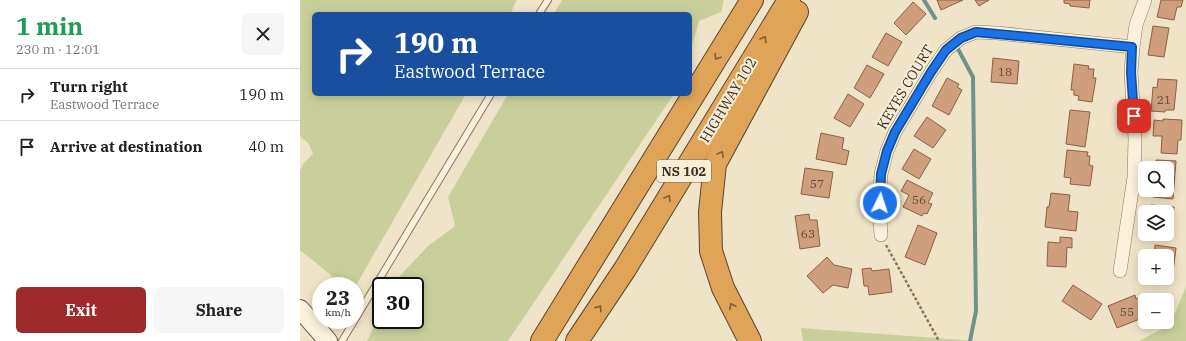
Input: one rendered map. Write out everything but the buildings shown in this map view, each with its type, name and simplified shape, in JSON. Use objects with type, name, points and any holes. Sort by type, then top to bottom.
[{"type":"highway","name":"NS 102","points":[[542,341],[752,0]]},
{"type":"highway","name":"HIGHWAY 102","points":[[577,341],[625,269],[789,0]]},
{"type":"highway","points":[[750,341],[723,288],[711,251],[710,212],[715,164],[804,0]]},
{"type":"highway","points":[[530,341],[630,196]]},
{"type":"main road","points":[[300,309],[328,341]]},
{"type":"street","points":[[1120,271],[1134,177],[1135,139],[1131,72],[1132,47],[1136,25],[1145,0]]},
{"type":"street","name":"KEYES COURT","points":[[882,236],[880,196],[881,174],[887,151],[895,132],[931,72],[946,50],[961,38],[976,32],[1132,47]]},
{"type":"lane","points":[[540,12],[548,0]]},
{"type":"lane","points":[[342,341],[490,96]]},
{"type":"path","points":[[882,236],[939,341]]},
{"type":"green space","points":[[300,0],[517,0],[511,12],[312,12],[312,96],[465,96],[361,277],[332,277],[300,250],[300,171],[303,164],[313,154],[309,144],[300,136]]},
{"type":"green space","points":[[562,0],[724,0],[721,12],[699,21],[692,45],[692,12],[555,12]]},
{"type":"green space","points":[[507,96],[673,96],[508,341],[367,341],[373,329],[424,329],[424,277],[399,277],[428,246],[455,226],[448,197]]},
{"type":"green space","points":[[1186,287],[1186,341],[1139,341],[1162,329],[1174,329],[1174,316]]},
{"type":"green space","points":[[801,328],[977,341],[803,341]]},
{"type":"waterway","points":[[924,0],[935,18]]},
{"type":"waterway","points":[[958,49],[973,77],[976,311],[970,341]]},
{"type":"route","points":[[880,203],[881,174],[887,151],[895,132],[946,50],[961,38],[976,32],[1132,47],[1131,72],[1134,116]]}]
